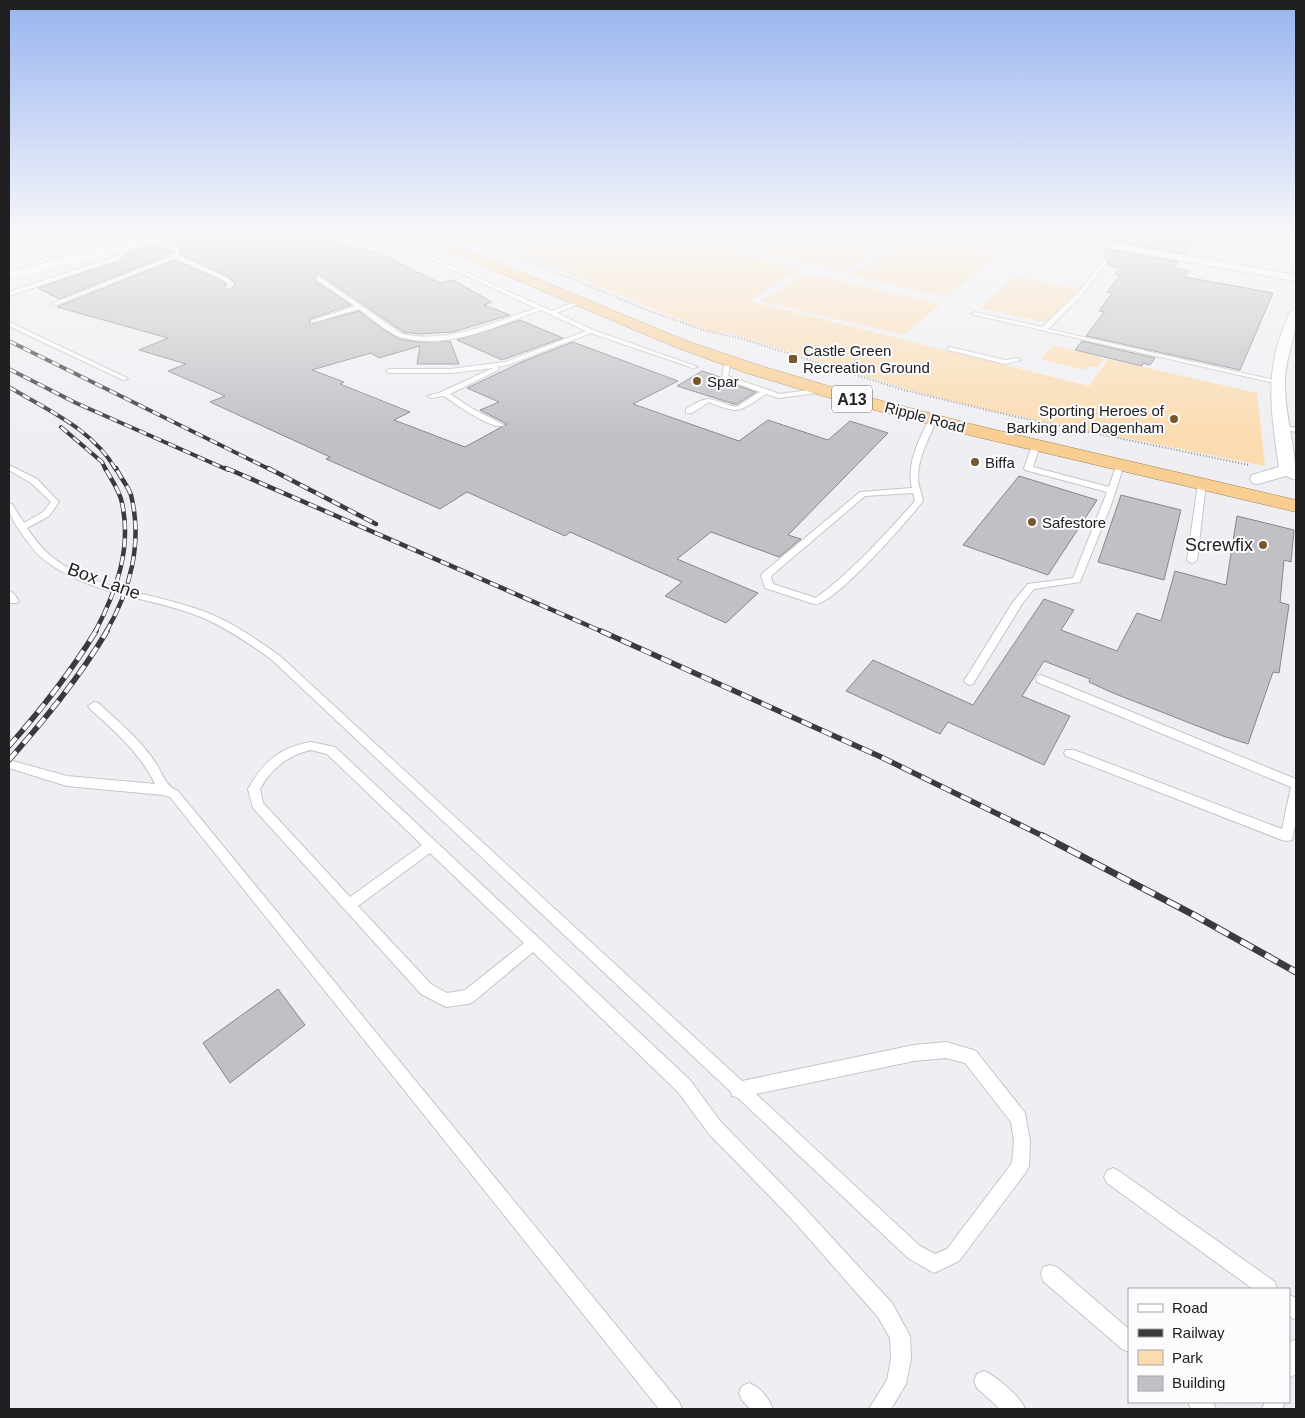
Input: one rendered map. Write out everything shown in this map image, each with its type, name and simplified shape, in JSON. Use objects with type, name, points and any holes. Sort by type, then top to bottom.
[{"type":"highway","name":"Ripple Road","points":[[582,303],[728,361],[823,390],[933,420],[1296,506]]},
{"type":"highway","name":"Ripple Road","points":[[611,303],[696,337],[781,365],[858,388],[986,421],[1257,472],[1294,477]]},
{"type":"street","points":[[1294,477],[1280,426],[1279,382],[1280,357],[1296,313]]},
{"type":"lane","points":[[354,303],[400,335],[425,340],[461,335],[542,308]]},
{"type":"lane","points":[[531,303],[591,331],[695,366]]},
{"type":"lane","points":[[553,313],[576,303]]},
{"type":"lane","points":[[1044,330],[1071,303]]},
{"type":"lane","points":[[313,322],[359,307]]},
{"type":"lane","points":[[974,314],[1279,382]]},
{"type":"lane","points":[[9,324],[125,379]]},
{"type":"lane","points":[[432,396],[444,393],[506,364],[591,331]]},
{"type":"lane","points":[[950,349],[1005,362],[1018,360]]},
{"type":"lane","points":[[728,361],[724,377],[779,396],[823,390]]},
{"type":"lane","points":[[388,371],[450,371],[506,364]]},
{"type":"lane","points":[[689,411],[704,400],[710,400],[733,409],[740,408],[766,391]]},
{"type":"lane","points":[[444,393],[470,411],[500,425]]},
{"type":"lane","points":[[917,490],[863,494],[766,575],[768,586],[817,602],[835,589],[882,545],[920,501],[914,478],[919,451],[933,420]]},
{"type":"lane","points":[[1280,426],[1296,430]]},
{"type":"lane","points":[[1036,445],[1028,468],[1112,491]]},
{"type":"lane","points":[[969,681],[1018,602],[1031,586],[1077,580],[1112,491],[1120,464]]},
{"type":"lane","points":[[9,467],[34,481],[55,502],[53,508],[46,514],[22,526]]},
{"type":"lane","points":[[1192,560],[1202,484]]},
{"type":"lane","name":"Box Lane","points":[[9,506],[49,560],[67,570],[88,578],[195,611],[251,640],[276,658],[738,1090],[914,1252],[934,1264],[954,1255],[1020,1166],[1022,1141],[1019,1119],[970,1057],[946,1050],[914,1053],[738,1090]]},
{"type":"lane","points":[[1041,679],[1296,784]]},
{"type":"lane","points":[[94,706],[124,733],[157,772],[164,790]]},
{"type":"lane","points":[[534,943],[468,997],[446,1000],[426,989],[257,805],[254,789],[265,770],[295,749],[311,746],[331,750],[534,943],[684,1086],[716,1128],[796,1211],[884,1310],[900,1336],[901,1359],[896,1384],[879,1409]]},
{"type":"lane","points":[[1070,752],[1287,836],[1296,789]]},
{"type":"lane","points":[[9,764],[67,781],[164,790],[174,794],[672,1409]]},
{"type":"lane","points":[[349,905],[431,845]]},
{"type":"lane","points":[[1113,1176],[1267,1288]]},
{"type":"lane","points":[[1050,1274],[1128,1341]]},
{"type":"lane","points":[[1290,1365],[1296,1349]]},
{"type":"lane","points":[[984,1381],[1015,1409]]},
{"type":"lane","points":[[749,1393],[763,1409]]},
{"type":"path","points":[[631,303],[698,328],[740,338],[904,390],[1257,472]]},
{"type":"green space","points":[[639,303],[758,303],[1089,386],[1108,359],[1257,393],[1265,466],[998,412],[912,391],[733,334],[707,331]]},
{"type":"green space","points":[[770,303],[941,304],[904,335]]},
{"type":"green space","points":[[985,303],[1066,303],[1048,323],[980,308]]},
{"type":"green space","points":[[1053,345],[1099,356],[1098,358],[1104,359],[1097,368],[1087,366],[1084,370],[1041,359]]},
{"type":"building","points":[[67,303],[348,303],[351,305],[310,319],[310,324],[359,311],[399,339],[418,342],[450,341],[459,364],[417,364],[420,346],[379,358],[371,353],[312,370],[344,382],[340,384],[410,412],[394,420],[465,447],[507,424],[480,410],[499,402],[467,388],[524,361],[522,362],[573,342],[678,381],[633,404],[739,441],[768,420],[828,440],[850,421],[888,433],[788,535],[801,539],[779,557],[711,532],[677,559],[758,593],[726,623],[665,596],[682,582],[570,532],[565,536],[467,492],[440,509],[326,459],[330,457],[210,402],[225,396],[168,371],[186,364],[139,350],[168,338],[57,307]]},
{"type":"building","points":[[361,303],[489,303],[484,305],[510,315],[453,332],[420,334],[403,332]]},
{"type":"building","points":[[1105,303],[1269,303],[1240,370],[1086,336],[1104,312],[1099,311]]},
{"type":"building","points":[[520,320],[563,338],[502,360],[457,340]]},
{"type":"building","points":[[1082,341],[1155,358],[1150,365],[1143,363],[1142,366],[1075,350]]},
{"type":"building","points":[[702,371],[720,377],[721,380],[756,392],[734,404],[677,386]]},
{"type":"building","name":"Safestore","points":[[1019,476],[1097,500],[1048,575],[963,545]]},
{"type":"building","points":[[1121,495],[1181,510],[1164,580],[1098,562]]},
{"type":"building","points":[[1237,516],[1294,530],[1291,562],[1284,560],[1280,602],[1289,605],[1279,673],[1273,672],[1248,744],[1113,693],[1089,682],[1090,679],[1044,661],[1022,696],[1070,716],[1044,765],[948,722],[940,734],[846,691],[873,660],[973,705],[1044,599],[1074,610],[1061,630],[1117,651],[1137,613],[1161,621],[1175,571],[1226,585]]},
{"type":"building","points":[[278,989],[305,1025],[230,1083],[203,1043]]},
{"type":"railway","points":[[9,341],[271,470]]},
{"type":"railway","points":[[9,369],[76,403],[228,470]]},
{"type":"railway","points":[[9,387],[82,432],[95,443],[116,470]]},
{"type":"railway","points":[[61,427],[102,462],[105,468]]},
{"type":"railway","points":[[95,632],[115,586],[120,570],[125,537],[125,520],[121,499],[105,468]]},
{"type":"railway","points":[[106,632],[128,583],[135,549],[136,531],[131,495],[116,468]]},
{"type":"railway","points":[[226,468],[603,632]]},
{"type":"railway","points":[[268,468],[376,524]]},
{"type":"railway","points":[[9,746],[55,691],[96,631]]},
{"type":"railway","points":[[9,760],[61,698],[107,631]]},
{"type":"railway","points":[[601,631],[881,757],[1044,836]]},
{"type":"railway","points":[[1044,836],[1194,915],[1296,972]]},
{"type":"place","name":"Castle Green Recreation Ground","points":[[793,359]]},
{"type":"place","name":"Spar","points":[[697,381]]},
{"type":"place","name":"Sporting Heroes of Barking and Dagenham","points":[[1174,419]]},
{"type":"place","name":"Biffa","points":[[975,462]]},
{"type":"place","name":"Safestore","points":[[1032,522]]},
{"type":"place","name":"Screwfix","points":[[1263,545]]}]
